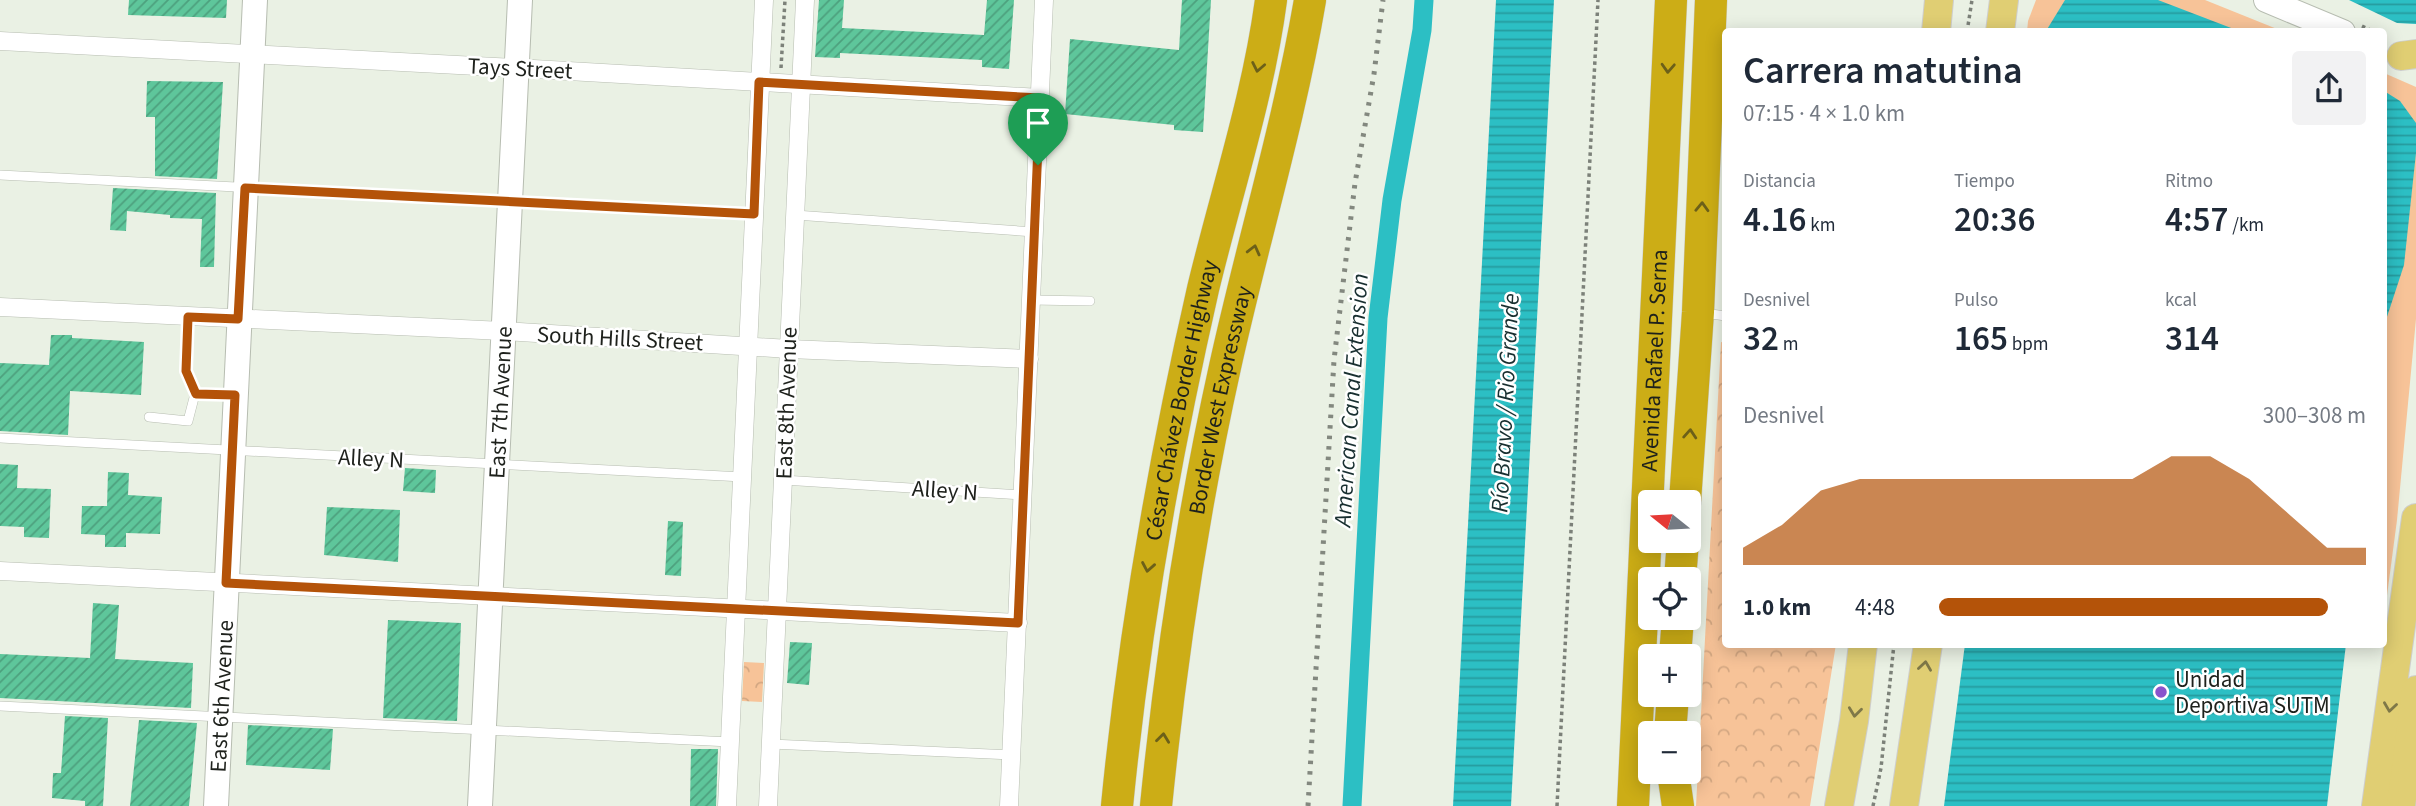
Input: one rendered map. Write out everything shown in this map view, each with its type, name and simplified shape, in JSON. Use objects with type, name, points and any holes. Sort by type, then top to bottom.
[{"type":"highway","name":"César Chávez Border Highway","points":[[1117,806],[1143,592],[1178,404],[1251,99],[1271,0]]},
{"type":"highway","name":"Border West Expressway","points":[[1156,806],[1177,630],[1198,502],[1224,370],[1275,167],[1310,0]]},
{"type":"highway","name":"Avenida Rafael P. Serna","points":[[1633,806],[1671,0]]},
{"type":"highway","name":"Avenida Rafael P. Serna","points":[[1687,490],[1712,314],[1711,0]]},
{"type":"highway","points":[[1666,806],[1669,784]]},
{"type":"highway","points":[[1673,784],[1678,806]]},
{"type":"main road","points":[[1936,28],[1939,0]]},
{"type":"main road","points":[[2376,806],[2406,661],[2416,518]]},
{"type":"main road","points":[[1839,806],[1854,721],[1863,648]]},
{"type":"main road","points":[[1904,806],[1927,648]]},
{"type":"main road","points":[[2401,806],[2416,690]]},
{"type":"street","name":"East 6th Avenue","points":[[216,806],[255,0]]},
{"type":"street","name":"East 7th Avenue","points":[[480,806],[520,0]]},
{"type":"street","name":"East 8th Avenue","points":[[727,806],[764,0]]},
{"type":"street","name":"East 8th Avenue","points":[[768,806],[805,0]]},
{"type":"street","points":[[1009,806],[1044,0]]},
{"type":"street","points":[[2266,0],[2333,28]]},
{"type":"street","name":"Tays Street","points":[[0,41],[1040,98]]},
{"type":"street","name":"South Hills Street","points":[[0,307],[503,331],[789,349],[1029,359]]},
{"type":"street","points":[[0,571],[1018,623]]},
{"type":"lane","points":[[0,175],[754,214]]},
{"type":"lane","points":[[795,215],[1035,232]]},
{"type":"lane","points":[[1032,300],[1090,301]]},
{"type":"lane","points":[[149,417],[188,421],[196,394],[186,371],[188,317]]},
{"type":"lane","points":[[196,394],[235,395]]},
{"type":"lane","name":"Alley N","points":[[0,438],[743,477]]},
{"type":"lane","name":"Alley N","points":[[783,480],[1024,495]]},
{"type":"lane","points":[[0,706],[730,742]]},
{"type":"lane","points":[[771,744],[1012,755]]},
{"type":"path","points":[[781,71],[785,0]]},
{"type":"path","points":[[1558,806],[1598,0]]},
{"type":"path","points":[[1968,28],[1972,0]]},
{"type":"path","points":[[1873,806],[1881,768],[1894,648]]},
{"type":"green space","points":[[2036,0],[2205,0],[2275,28],[2027,28]]},
{"type":"green space","points":[[2387,74],[2416,87],[2416,319],[2387,595]]},
{"type":"green space","points":[[1721,342],[1722,648],[1835,648],[1810,806],[1696,806],[1697,784],[1701,784],[1701,721]]},
{"type":"green space","points":[[744,662],[764,663],[762,702],[742,701]]},
{"type":"water","name":"Río Bravo / Rio Grande","points":[[1496,0],[1554,0],[1511,806],[1453,806]]},
{"type":"water","points":[[2065,0],[2158,0],[2231,28],[2048,28]]},
{"type":"water","points":[[2349,0],[2416,0],[2416,24],[2397,23]]},
{"type":"water","points":[[2387,93],[2400,101],[2416,123],[2416,153],[2404,265],[2387,317]]},
{"type":"water","name":"Unidad Deportiva SUTM","points":[[1964,648],[2346,648],[2327,806],[1944,806]]},
{"type":"building","points":[[129,0],[227,0],[226,18],[128,15]]},
{"type":"building","points":[[819,0],[844,0],[842,28],[984,35],[987,0],[1014,0],[1009,69],[982,67],[982,60],[840,53],[840,58],[815,57]]},
{"type":"building","points":[[1182,0],[1211,0],[1203,132],[1174,130],[1174,125],[1065,114],[1070,39],[1179,50]]},
{"type":"building","points":[[147,81],[223,82],[217,179],[155,176],[155,117],[146,117]]},
{"type":"building","points":[[113,188],[216,193],[214,267],[200,267],[202,219],[170,218],[170,215],[127,211],[126,231],[110,230]]},
{"type":"building","points":[[51,335],[144,342],[141,395],[70,391],[68,435],[0,431],[0,363],[49,365]]},
{"type":"building","points":[[0,464],[18,465],[17,488],[51,489],[49,538],[24,537],[24,527],[0,526]]},
{"type":"building","points":[[405,468],[436,470],[435,493],[403,491]]},
{"type":"building","points":[[108,472],[129,473],[128,495],[162,497],[160,534],[126,533],[126,547],[105,547],[105,535],[81,534],[82,506],[107,506]]},
{"type":"building","points":[[327,507],[400,510],[398,562],[324,555]]},
{"type":"building","points":[[668,521],[683,522],[681,576],[665,575]]},
{"type":"building","points":[[93,603],[119,605],[115,659],[193,663],[191,708],[0,698],[0,654],[90,658]]},
{"type":"building","points":[[388,620],[461,623],[457,721],[383,718]]},
{"type":"building","points":[[790,642],[812,643],[809,685],[787,683]]},
{"type":"building","points":[[65,716],[108,718],[103,806],[85,806],[85,801],[52,798],[53,773],[61,773]]},
{"type":"building","points":[[139,720],[197,723],[189,806],[130,806]]},
{"type":"building","points":[[248,725],[333,729],[330,770],[246,765]]},
{"type":"building","points":[[691,749],[718,749],[716,806],[690,806]]},
{"type":"waterway","name":"American Canal Extension","points":[[1352,806],[1378,318],[1392,200],[1422,30],[1424,0]]},
{"type":"railway","points":[[1308,806],[1334,360],[1355,183],[1374,74],[1383,0]]},
{"type":"place","name":"Unidad Deportiva SUTM","points":[[2161,692]]},
{"type":"route","points":[[759,82],[1040,98],[1038,165],[1018,623],[226,583],[235,395],[196,394],[186,371],[188,317],[238,319],[245,188],[754,214],[759,82]]}]
